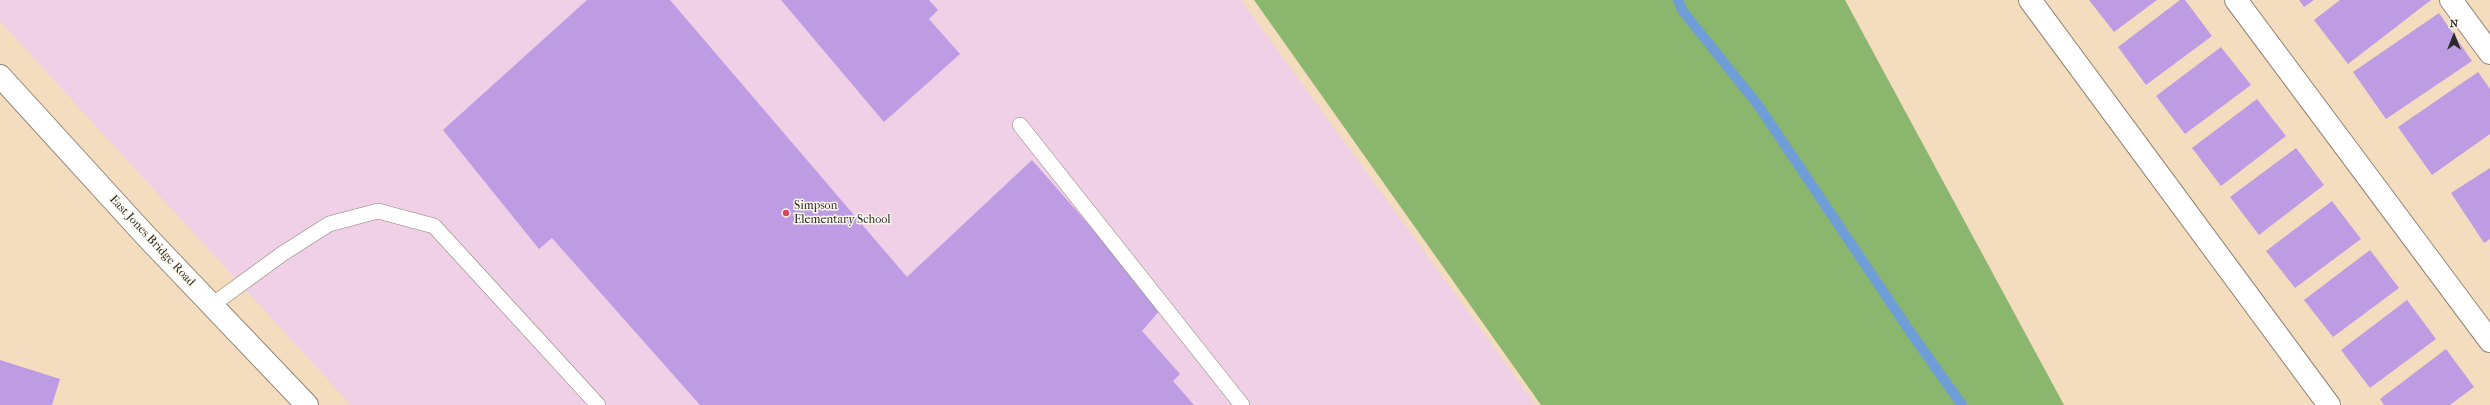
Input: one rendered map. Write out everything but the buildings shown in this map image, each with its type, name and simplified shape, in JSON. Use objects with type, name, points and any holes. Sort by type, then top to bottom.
[{"type":"street","points":[[2030,0],[2328,405]]},
{"type":"street","points":[[2236,0],[2490,342]]},
{"type":"street","points":[[2451,0],[2490,53]]},
{"type":"street","name":"East Jones Bridge Road","points":[[0,76],[306,405]]},
{"type":"lane","points":[[1020,125],[1242,405]]},
{"type":"lane","points":[[212,305],[282,254],[329,224],[378,211],[434,226],[598,405]]},
{"type":"shaded area","name":"Simpson Elementary School","points":[[0,0],[1241,0],[1536,405],[351,405],[0,21]]},
{"type":"green space","points":[[1254,0],[1845,0],[2064,405],[1541,405]]},
{"type":"waterway","points":[[1678,0],[1682,10],[1758,105],[1909,330],[1962,405]]},
{"type":"place","name":"Simpson Elementary School","points":[[786,213]]}]
